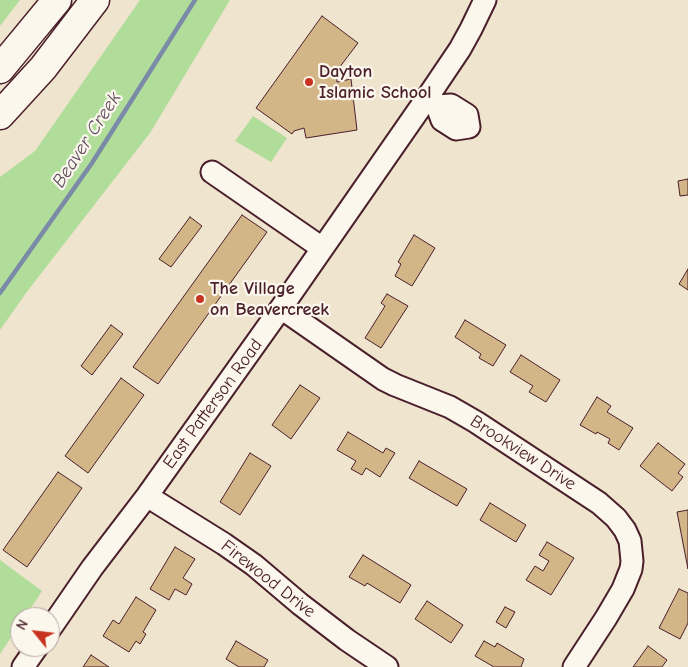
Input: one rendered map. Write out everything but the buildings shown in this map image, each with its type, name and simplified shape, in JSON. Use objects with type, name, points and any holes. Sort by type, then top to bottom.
[{"type":"main road","points":[[0,69],[57,0]]},
{"type":"main road","points":[[0,116],[44,68],[95,0]]},
{"type":"street","name":"East Patterson Road","points":[[60,614],[147,496],[322,248],[432,102],[486,0]]},
{"type":"street","points":[[212,172],[322,248]]},
{"type":"street","name":"Brookview Drive","points":[[281,308],[383,379],[450,407],[476,422],[599,503],[616,518],[630,541],[631,569],[623,589],[574,667]]},
{"type":"street","name":"Firewood Drive","points":[[147,496],[254,565],[346,640],[387,667]]},
{"type":"green space","points":[[0,0],[20,0],[0,26]]},
{"type":"green space","points":[[140,0],[230,0],[150,133],[26,293],[0,330],[0,177],[35,151]]},
{"type":"green space","points":[[253,116],[287,138],[271,162],[235,141]]},
{"type":"green space","points":[[0,560],[42,591],[32,607],[10,607],[10,639],[0,654]]},
{"type":"waterway","name":"Beaver Creek","points":[[0,293],[92,163],[195,0]]},
{"type":"place","name":"Dayton Islamic School","points":[[309,82]]},
{"type":"place","name":"The Village on Beavercreek","points":[[200,299]]}]
